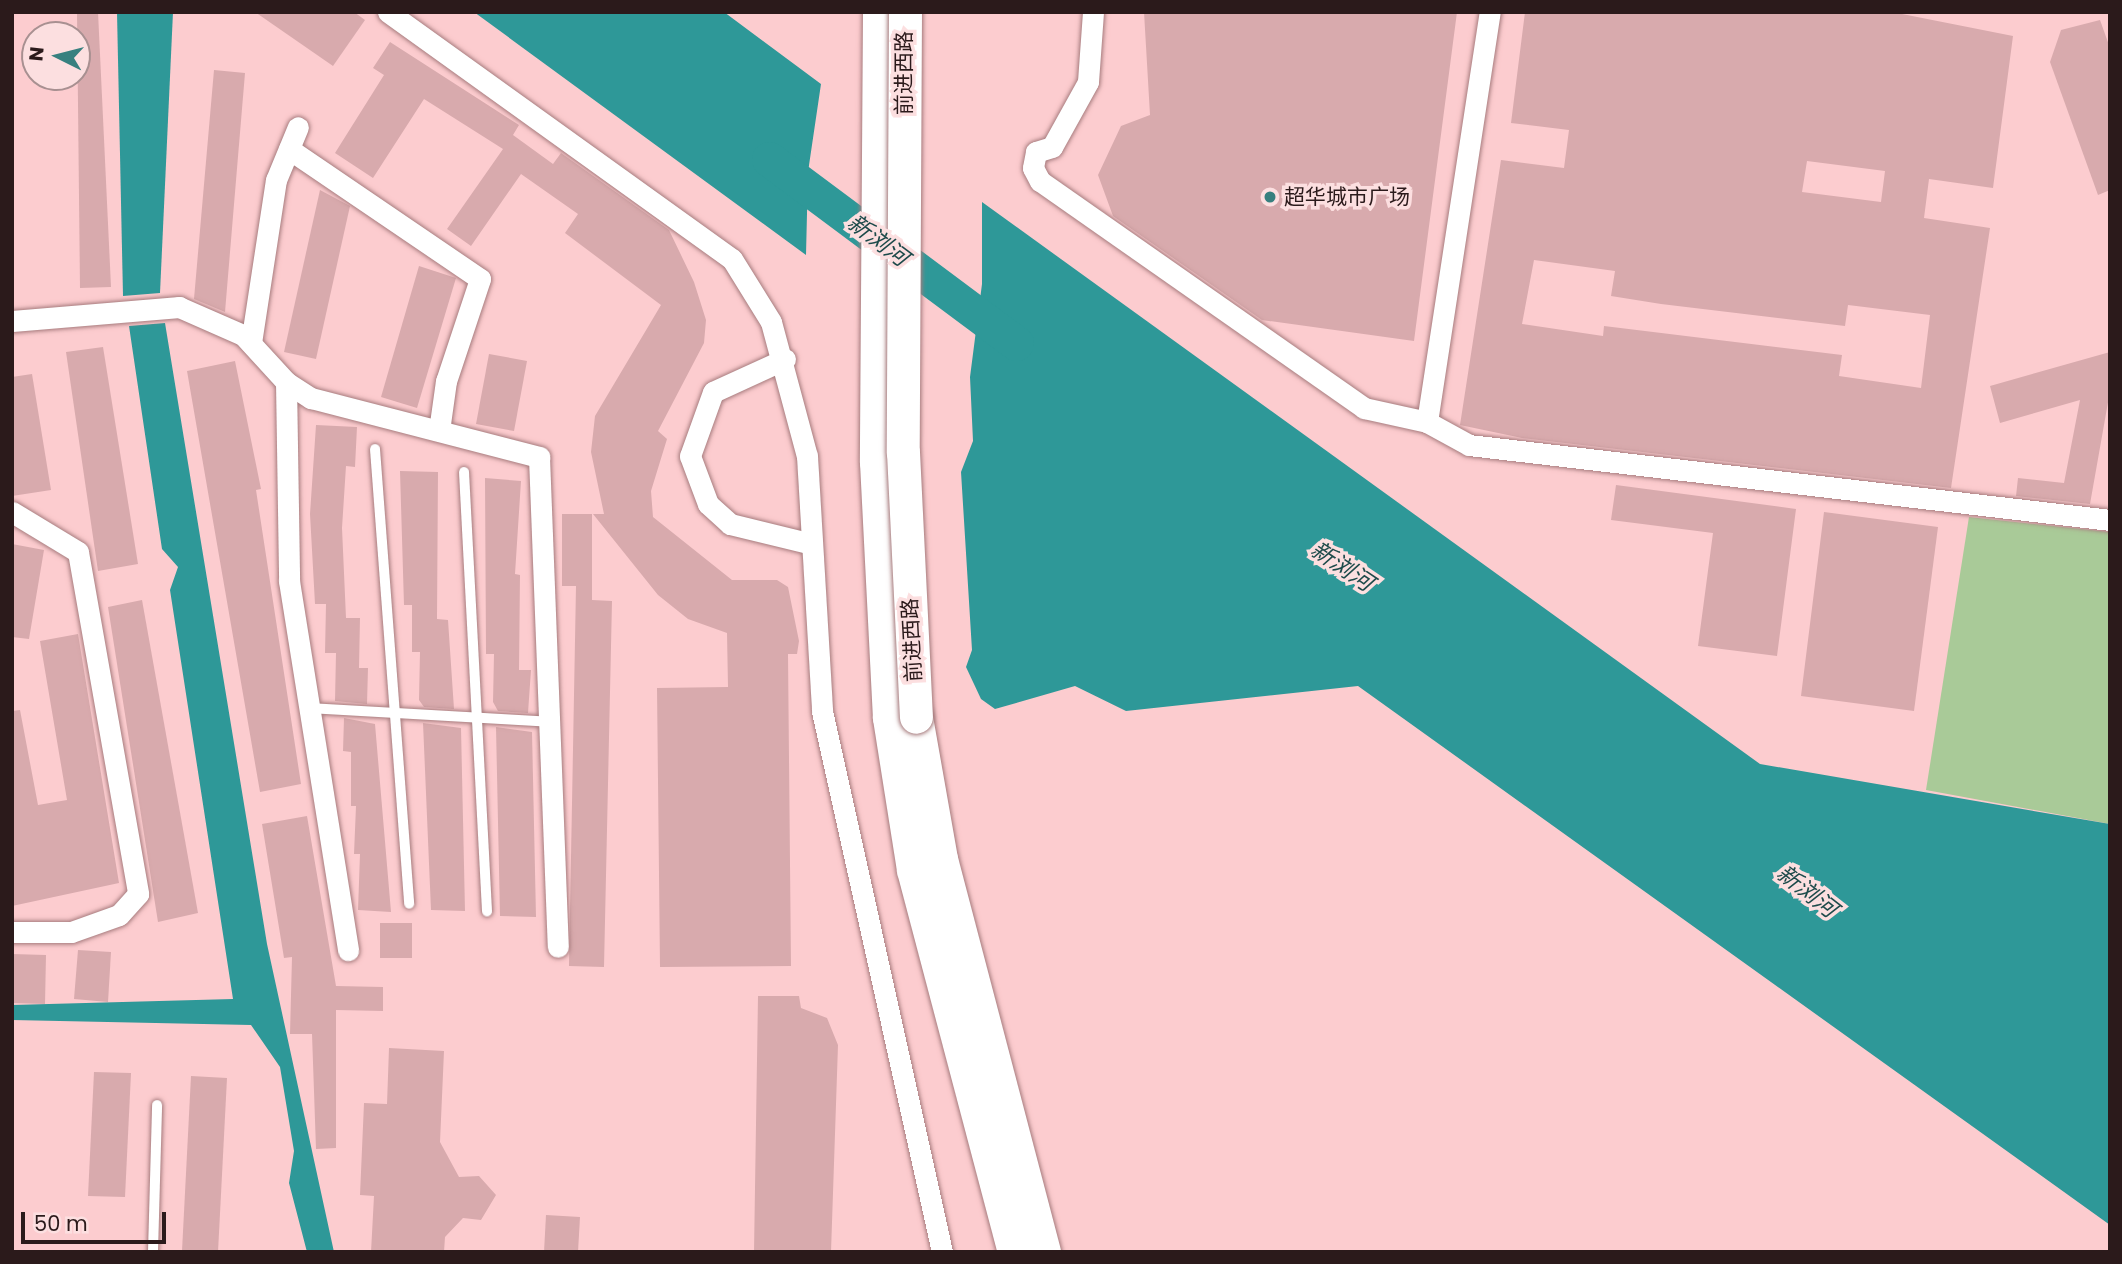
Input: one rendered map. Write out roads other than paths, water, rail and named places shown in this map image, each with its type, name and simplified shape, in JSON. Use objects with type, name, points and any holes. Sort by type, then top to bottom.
[{"type":"main road","name":"前进西路","points":[[879,12],[876,462],[902,718],[913,870],[1014,1252]]},
{"type":"main road","name":"前进西路","points":[[905,12],[902,718],[1044,1252]]},
{"type":"street","points":[[388,12],[732,259],[771,322],[785,359],[807,456],[822,711],[942,1252]]},
{"type":"street","points":[[1093,12],[1088,82],[1052,147],[1036,152],[1033,168],[1040,181],[1364,408],[1427,422],[1469,445],[2110,520]]},
{"type":"street","points":[[1427,422],[1490,12]]},
{"type":"street","points":[[251,343],[276,180],[298,127]]},
{"type":"street","points":[[289,149],[480,279],[446,381],[439,431]]},
{"type":"street","points":[[12,321],[179,307],[251,343],[286,382],[311,398],[539,457],[558,947]]},
{"type":"street","points":[[785,359],[713,392],[690,456],[708,504],[730,524],[812,544]]},
{"type":"street","points":[[286,382],[289,581],[348,950]]},
{"type":"street","points":[[12,512],[78,552],[138,894],[119,915],[71,932],[12,932]]},
{"type":"lane","points":[[375,449],[409,904]]},
{"type":"lane","points":[[464,472],[480,718],[487,911]]},
{"type":"lane","points":[[309,708],[549,722]]},
{"type":"lane","points":[[153,1252],[157,1105]]},
{"type":"water","points":[[117,12],[173,12],[160,293],[123,296]]},
{"type":"water","points":[[474,12],[724,12],[821,84],[808,172],[806,255]]},
{"type":"water","points":[[982,202],[1760,764],[2110,824],[2110,1225],[1358,686],[1126,711],[1075,686],[995,709],[981,699],[966,667],[972,650],[961,472],[973,441],[970,377],[982,284]]},
{"type":"water","points":[[165,323],[267,944],[334,1252],[307,1252],[289,1183],[294,1151],[280,1067],[251,1025],[12,1020],[12,1005],[233,999],[170,590],[178,567],[162,549],[129,326]]},
{"type":"waterway","name":"新浏河","points":[[769,159],[1016,343]]},
{"type":"place","name":"超华城市广场","points":[[1270,197]]}]
